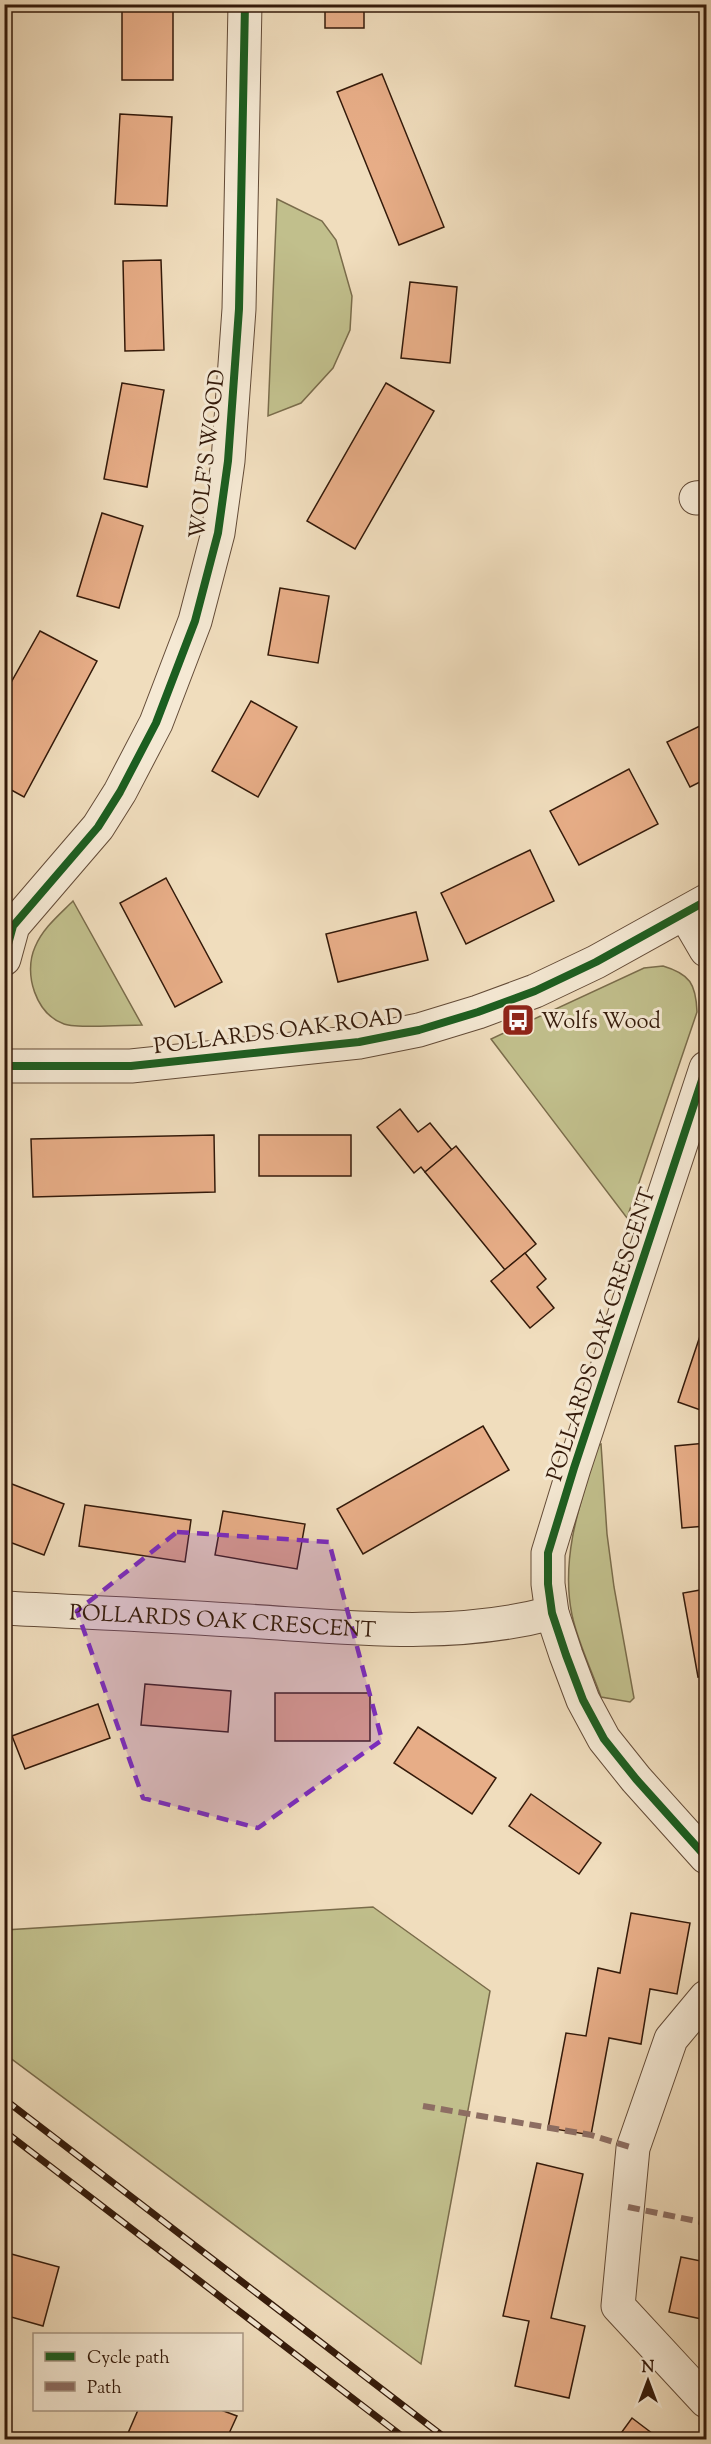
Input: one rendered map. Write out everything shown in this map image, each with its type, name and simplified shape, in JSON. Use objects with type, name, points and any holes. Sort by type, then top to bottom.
[{"type":"street","name":"WOLF'S WOOD","points":[[4,959],[13,927],[98,827],[120,792],[156,723],[195,621],[218,533],[228,461],[239,309],[245,4]]},
{"type":"street","points":[[696,907],[706,950]]},
{"type":"street","name":"POLLARDS OAK ROAD","points":[[4,1066],[131,1066],[359,1042],[419,1030],[535,991],[596,962],[696,907]]},
{"type":"street","name":"POLLARDS OAK CRESCENT","points":[[4,1608],[374,1630],[474,1629],[519,1622],[552,1613],[548,1584],[548,1553],[706,1068]]},
{"type":"street","points":[[552,1613],[583,1700],[604,1739],[706,1857]]},
{"type":"street","points":[[706,1997],[671,2039],[633,2148],[618,2306],[706,2401]]},
{"type":"highlighted area","points":[[177,1532],[329,1542],[382,1740],[258,1828],[143,1798],[77,1611]]},
{"type":"shaded area","points":[[277,199],[322,221],[336,240],[352,296],[350,330],[333,368],[301,403],[268,416]]},
{"type":"shaded area","points":[[73,901],[142,1025],[90,1027],[64,1024],[46,1012],[39,1002],[34,992],[31,969],[35,947],[47,928]]},
{"type":"shaded area","points":[[663,966],[680,973],[690,982],[695,994],[697,1012],[627,1218],[491,1039],[644,968]]},
{"type":"shaded area","points":[[601,1444],[607,1534],[634,1698],[630,1702],[601,1697],[578,1636],[569,1593],[570,1550],[574,1529],[598,1445]]},
{"type":"shaded area","points":[[373,1907],[490,1991],[421,2364],[5,2054],[5,1930]]},
{"type":"building","points":[[325,4],[364,4],[364,28],[325,28]]},
{"type":"building","points":[[122,9],[173,9],[173,80],[122,80]]},
{"type":"building","points":[[382,74],[444,227],[399,245],[337,92]]},
{"type":"building","points":[[120,114],[172,117],[167,206],[115,204]]},
{"type":"building","points":[[161,260],[164,350],[125,351],[123,261]]},
{"type":"building","points":[[410,282],[457,287],[450,363],[401,358]]},
{"type":"building","points":[[122,383],[164,390],[147,487],[104,479]]},
{"type":"building","points":[[386,383],[434,411],[355,549],[307,521]]},
{"type":"building","points":[[102,513],[143,526],[119,608],[77,596]]},
{"type":"building","points":[[280,588],[329,596],[318,663],[268,655]]},
{"type":"building","points":[[40,631],[97,661],[24,797],[4,786],[4,695]]},
{"type":"building","points":[[251,701],[297,727],[258,797],[212,771]]},
{"type":"building","points":[[706,723],[706,779],[690,787],[667,742]]},
{"type":"building","points":[[629,769],[658,824],[579,865],[550,811]]},
{"type":"building","points":[[530,850],[554,901],[466,944],[441,893]]},
{"type":"building","points":[[166,878],[222,982],[175,1007],[120,903]]},
{"type":"building","points":[[416,912],[428,960],[338,982],[326,934]]},
{"type":"building","points":[[400,1109],[418,1132],[430,1123],[452,1150],[425,1172],[421,1167],[414,1173],[377,1127]]},
{"type":"building","points":[[214,1135],[215,1192],[33,1197],[31,1139]]},
{"type":"building","points":[[259,1135],[351,1135],[351,1176],[259,1176]]},
{"type":"building","points":[[456,1146],[536,1244],[505,1270],[425,1172]]},
{"type":"building","points":[[525,1253],[546,1279],[537,1287],[554,1308],[530,1328],[491,1281]]},
{"type":"building","points":[[706,1318],[706,1412],[678,1402]]},
{"type":"building","points":[[483,1426],[509,1470],[363,1554],[337,1509]]},
{"type":"building","points":[[706,1443],[706,1526],[682,1528],[675,1446]]},
{"type":"building","points":[[4,1481],[64,1504],[44,1555],[4,1540]]},
{"type":"building","points":[[85,1505],[191,1520],[185,1562],[79,1546]]},
{"type":"building","points":[[223,1511],[305,1524],[297,1569],[215,1555]]},
{"type":"building","points":[[706,1589],[706,1675],[698,1677],[683,1593]]},
{"type":"building","points":[[145,1684],[231,1691],[228,1732],[141,1725]]},
{"type":"building","points":[[275,1693],[370,1693],[370,1741],[275,1741]]},
{"type":"building","points":[[98,1704],[110,1738],[25,1769],[12,1736]]},
{"type":"building","points":[[418,1727],[496,1778],[472,1814],[394,1763]]},
{"type":"building","points":[[531,1794],[601,1843],[579,1874],[509,1826]]},
{"type":"building","points":[[631,1913],[690,1923],[677,1994],[650,1989],[641,2044],[609,2038],[591,2135],[548,2128],[566,2033],[586,2036],[598,1968],[620,1973]]},
{"type":"building","points":[[537,2163],[583,2174],[551,2318],[585,2326],[569,2398],[515,2386],[529,2321],[503,2316]]},
{"type":"building","points":[[4,2252],[59,2267],[43,2326],[4,2315]]},
{"type":"building","points":[[681,2257],[706,2262],[706,2320],[669,2312]]},
{"type":"building","points":[[138,2411],[224,2411],[237,2416],[226,2440],[125,2440]]},
{"type":"building","points":[[632,2418],[661,2440],[616,2440]]},
{"type":"railway","points":[[4,2099],[448,2440]]},
{"type":"railway","points":[[4,2131],[407,2440]]},
{"type":"marked path","points":[[423,2106],[591,2135],[633,2148]]},
{"type":"marked path","points":[[628,2207],[706,2223]]},
{"type":"cycle path","points":[[4,959],[13,926],[98,827],[120,792],[156,723],[195,621],[218,533],[228,461],[239,309],[245,4]]},
{"type":"cycle path","points":[[4,1066],[131,1066],[359,1042],[419,1030],[535,991],[596,962],[706,901]]},
{"type":"cycle path","points":[[706,1068],[548,1553],[548,1584],[552,1613],[583,1700],[604,1739],[636,1779],[706,1857]]},
{"type":"place","name":"Wolfs Wood","points":[[518,1020]]}]
